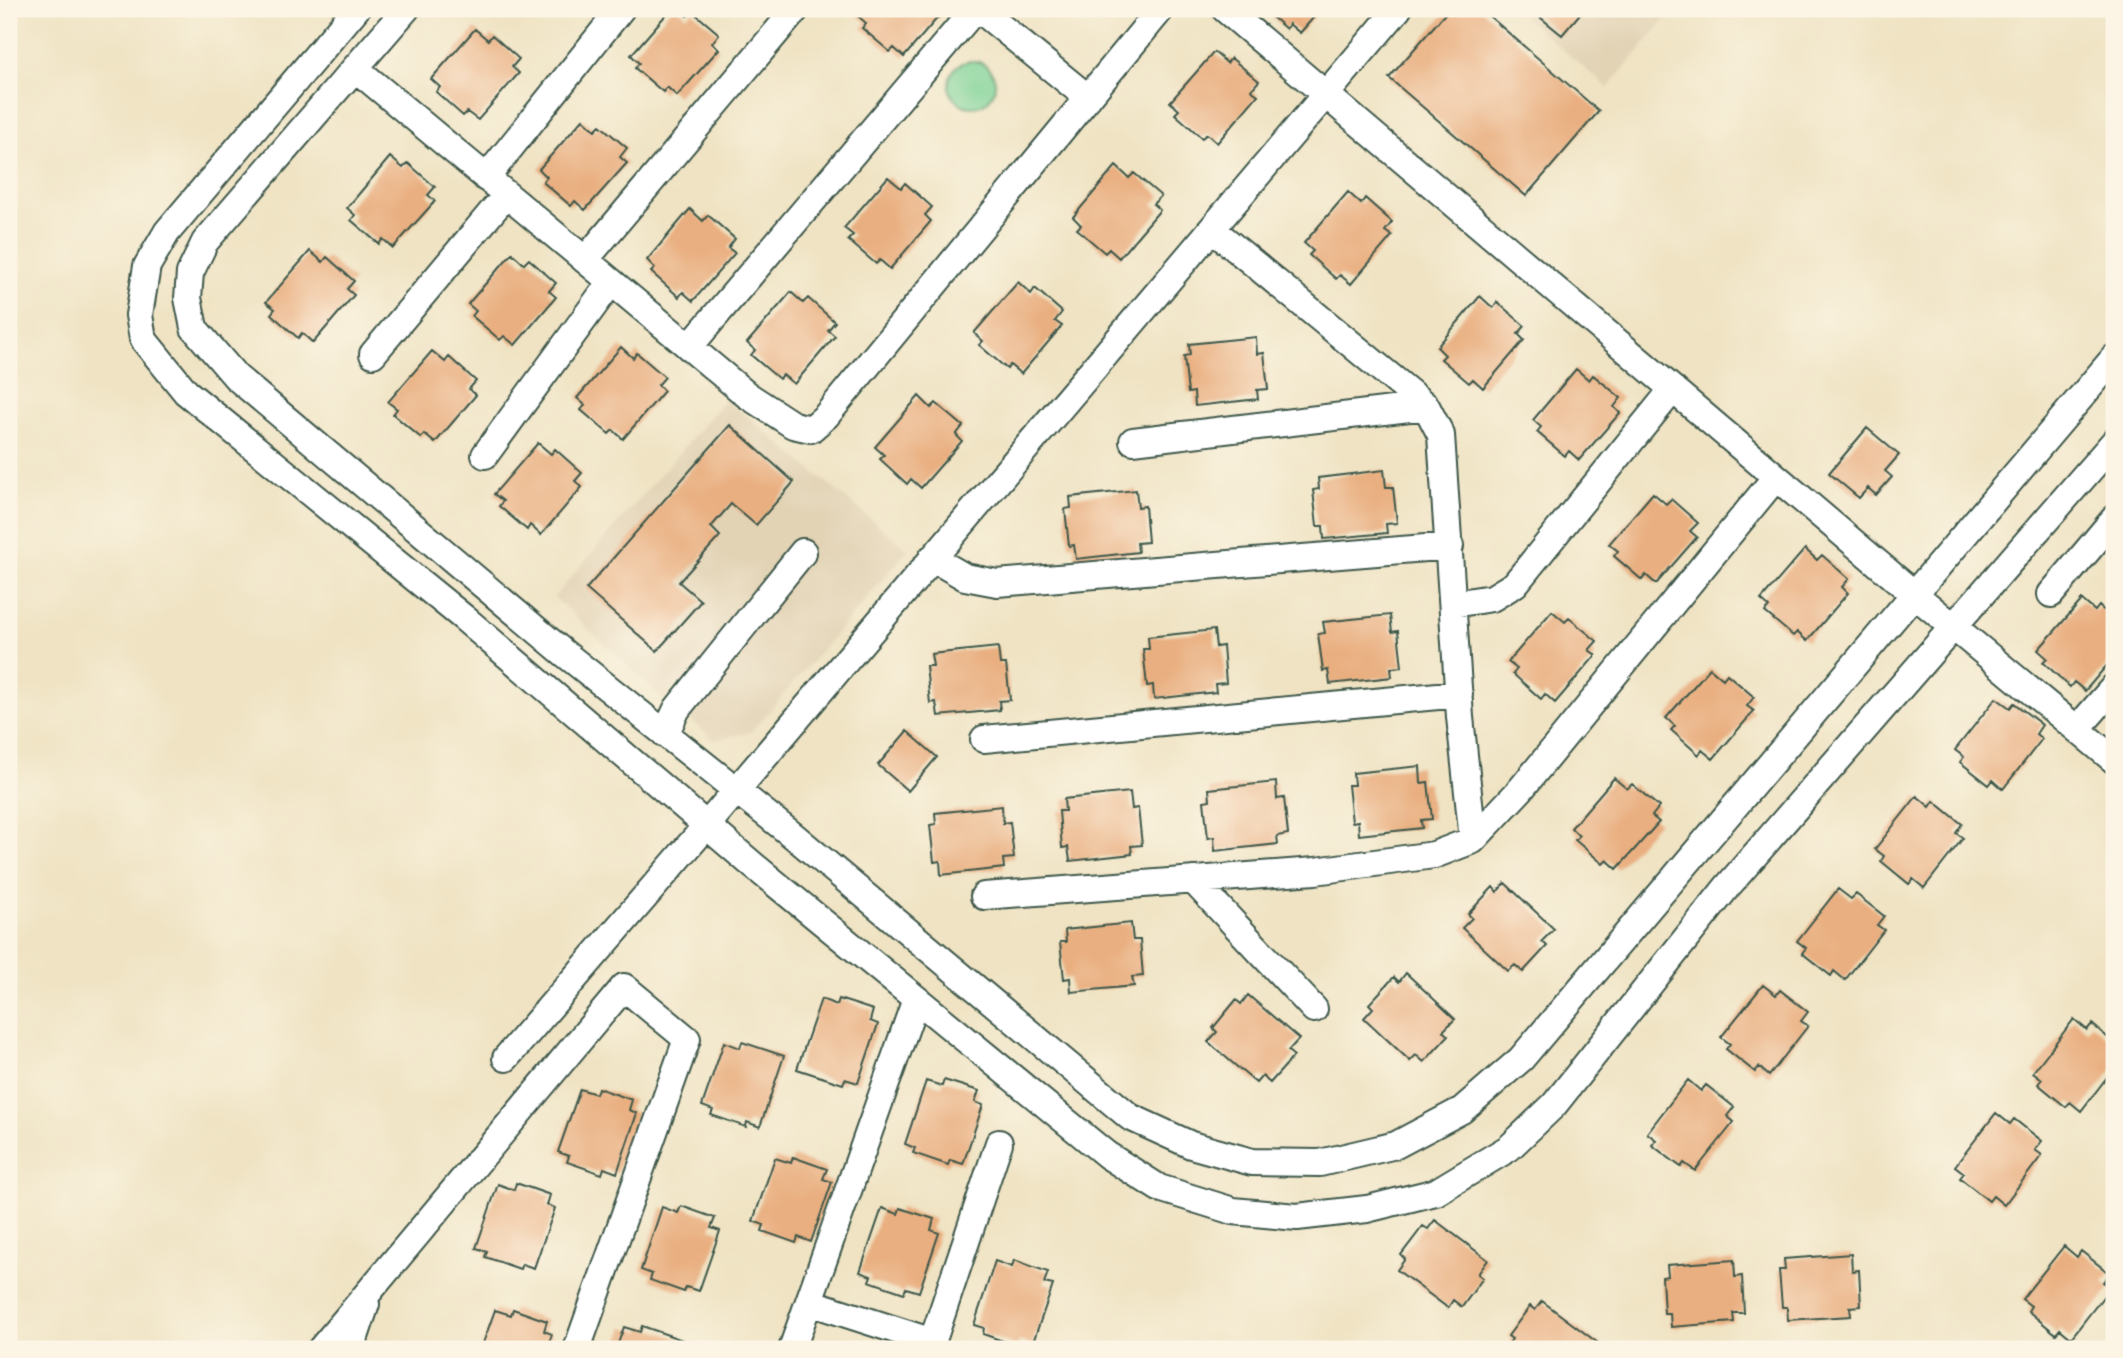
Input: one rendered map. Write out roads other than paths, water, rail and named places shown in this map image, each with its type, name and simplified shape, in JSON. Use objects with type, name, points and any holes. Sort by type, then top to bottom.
[{"type":"street","points":[[356,9],[167,232],[147,266],[139,315],[143,339],[186,392],[464,618],[707,825],[1107,1156],[1159,1188],[1233,1211],[1297,1217],[1367,1209],[1436,1192],[1509,1148],[1555,1105],[1727,887],[2114,442]]},
{"type":"street","points":[[406,9],[205,242],[190,273],[188,298],[194,328],[236,377],[564,653],[735,790],[1130,1118],[1191,1145],[1252,1162],[1320,1163],[1395,1145],[1462,1110],[1521,1059],[2114,358]]},
{"type":"street","points":[[373,354],[621,9]]},
{"type":"street","points":[[585,260],[796,9]]},
{"type":"street","points":[[689,346],[977,9],[1088,98]]},
{"type":"street","points":[[355,68],[758,402],[793,425],[811,429],[826,416],[1161,9]]},
{"type":"street","points":[[1225,9],[1954,628],[2114,760]]},
{"type":"street","points":[[506,1058],[707,825],[1398,9]]},
{"type":"street","points":[[1212,229],[1426,406],[1441,435],[1459,694],[1473,840]]},
{"type":"street","points":[[485,454],[611,282]]},
{"type":"street","points":[[1453,604],[1492,598],[1516,584],[1673,389]]},
{"type":"street","points":[[1133,441],[1426,406]]},
{"type":"street","points":[[984,896],[1315,871],[1434,855],[1473,840],[1521,789],[1776,477]]},
{"type":"street","points":[[2051,594],[2114,519]]},
{"type":"street","points":[[932,558],[965,577],[997,583],[1450,546]]},
{"type":"street","points":[[665,734],[677,709],[803,552]]},
{"type":"street","points":[[2077,729],[2114,687]]},
{"type":"street","points":[[984,739],[1459,694]]},
{"type":"street","points":[[1193,880],[1314,1009]]},
{"type":"street","points":[[321,1349],[624,987],[687,1039],[577,1349]]},
{"type":"street","points":[[792,1349],[916,999]]},
{"type":"street","points":[[553,1001],[587,1031]]},
{"type":"street","points":[[808,1302],[932,1346],[999,1143]]},
{"type":"street","points":[[351,1349],[369,1292]]}]
